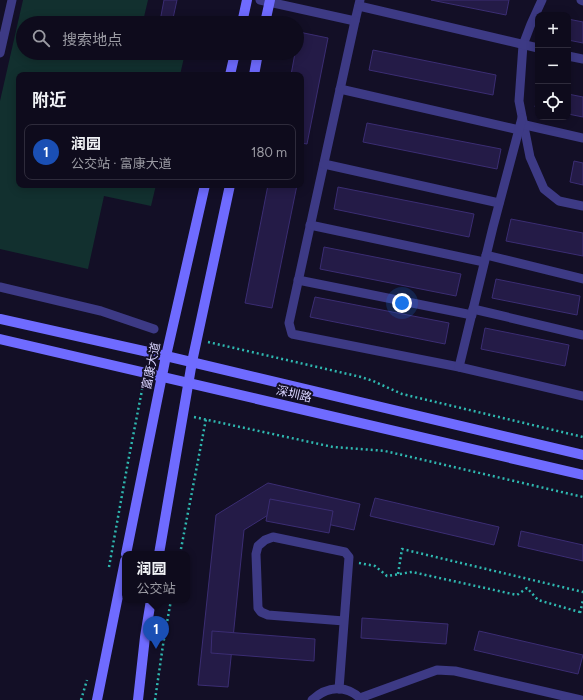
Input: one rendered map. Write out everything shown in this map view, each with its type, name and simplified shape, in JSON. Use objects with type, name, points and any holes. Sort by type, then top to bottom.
[{"type":"street","points":[[244,16],[247,0]]},
{"type":"street","points":[[265,16],[266,1]]},
{"type":"street","points":[[231,72],[233,60]]},
{"type":"street","points":[[255,72],[257,60]]},
{"type":"street","name":"富康大道","points":[[127,551],[166,356],[204,188]]},
{"type":"street","points":[[160,551],[192,362],[229,188]]},
{"type":"street","name":"深圳路","points":[[0,319],[192,362],[583,455]]},
{"type":"street","name":"深圳路","points":[[0,339],[583,476]]},
{"type":"street","points":[[97,700],[122,576]]},
{"type":"street","points":[[138,700],[151,603]]},
{"type":"lane","points":[[0,53],[12,0]]},
{"type":"lane","points":[[542,0],[523,45],[519,101],[522,124],[530,157],[544,190],[559,201],[583,206]]},
{"type":"lane","points":[[266,1],[355,21]]},
{"type":"lane","points":[[535,47],[359,3],[288,323],[292,334],[459,367],[583,396]]},
{"type":"lane","points":[[571,57],[583,59]]},
{"type":"lane","points":[[340,89],[522,124],[583,138]]},
{"type":"lane","points":[[459,367],[499,203],[522,124]]},
{"type":"lane","points":[[324,164],[499,203]]},
{"type":"lane","points":[[310,225],[583,278]]},
{"type":"lane","points":[[298,280],[472,312],[583,335]]},
{"type":"lane","points":[[0,287],[101,311],[154,329]]},
{"type":"lane","points":[[339,689],[349,557],[345,552],[273,537],[265,540],[258,546],[256,554],[258,608],[261,612],[268,615],[344,621]]},
{"type":"lane","points":[[312,700],[321,692],[332,689],[352,692],[361,699],[437,670],[455,671],[581,700]]},
{"type":"path","points":[[197,339],[361,377],[402,394],[583,437]]},
{"type":"path","points":[[109,569],[145,373]]},
{"type":"path","points":[[139,405],[156,408]]},
{"type":"path","points":[[183,414],[333,447],[384,451],[583,497]]},
{"type":"path","points":[[181,551],[206,419]]},
{"type":"path","points":[[398,574],[402,549],[583,592]]},
{"type":"path","points":[[349,561],[375,566],[387,576],[412,572],[517,595],[527,588],[538,600],[581,613],[583,600]]},
{"type":"path","points":[[155,700],[170,603]]},
{"type":"path","points":[[81,700],[87,679]]},
{"type":"green space","points":[[23,0],[148,0],[144,16],[19,16]]},
{"type":"green space","points":[[16,31],[16,60],[183,60],[181,72],[16,72],[16,188],[155,188],[151,206],[104,196],[88,269],[0,249],[0,101]]},
{"type":"building","points":[[164,0],[177,0],[174,16],[161,16]]},
{"type":"building","points":[[431,0],[509,0],[506,15]]},
{"type":"building","points":[[571,20],[583,22],[583,43],[571,41]]},
{"type":"building","points":[[304,33],[328,38],[307,144],[304,144],[304,72],[292,72],[294,60],[304,60]]},
{"type":"building","points":[[373,50],[496,75],[493,95],[369,70]]},
{"type":"building","points":[[571,95],[583,97],[583,117],[571,115]]},
{"type":"building","points":[[367,123],[501,149],[497,169],[363,142]]},
{"type":"building","points":[[574,161],[583,163],[583,185],[570,182]]},
{"type":"building","points":[[338,187],[474,214],[469,237],[334,209]]},
{"type":"building","points":[[267,188],[296,188],[272,308],[245,303]]},
{"type":"building","points":[[511,219],[583,233],[583,256],[506,241]]},
{"type":"building","points":[[324,247],[461,274],[456,296],[320,269]]},
{"type":"building","points":[[496,279],[580,296],[577,315],[492,298]]},
{"type":"building","points":[[315,297],[449,323],[445,344],[310,317]]},
{"type":"building","points":[[485,328],[569,345],[565,366],[481,349]]},
{"type":"building","points":[[268,483],[360,504],[354,530],[273,512],[244,530],[228,687],[198,685],[216,515]]},
{"type":"building","points":[[375,498],[499,527],[494,545],[370,516]]},
{"type":"building","points":[[270,499],[333,511],[329,533],[266,521]]},
{"type":"building","points":[[521,531],[583,545],[583,561],[518,546]]},
{"type":"building","points":[[362,618],[448,624],[446,644],[361,638]]},
{"type":"building","points":[[212,631],[315,639],[314,661],[211,653]]},
{"type":"building","points":[[479,631],[583,655],[578,674],[474,650]]},
{"type":"place","name":"润园","points":[[156,649]]}]
